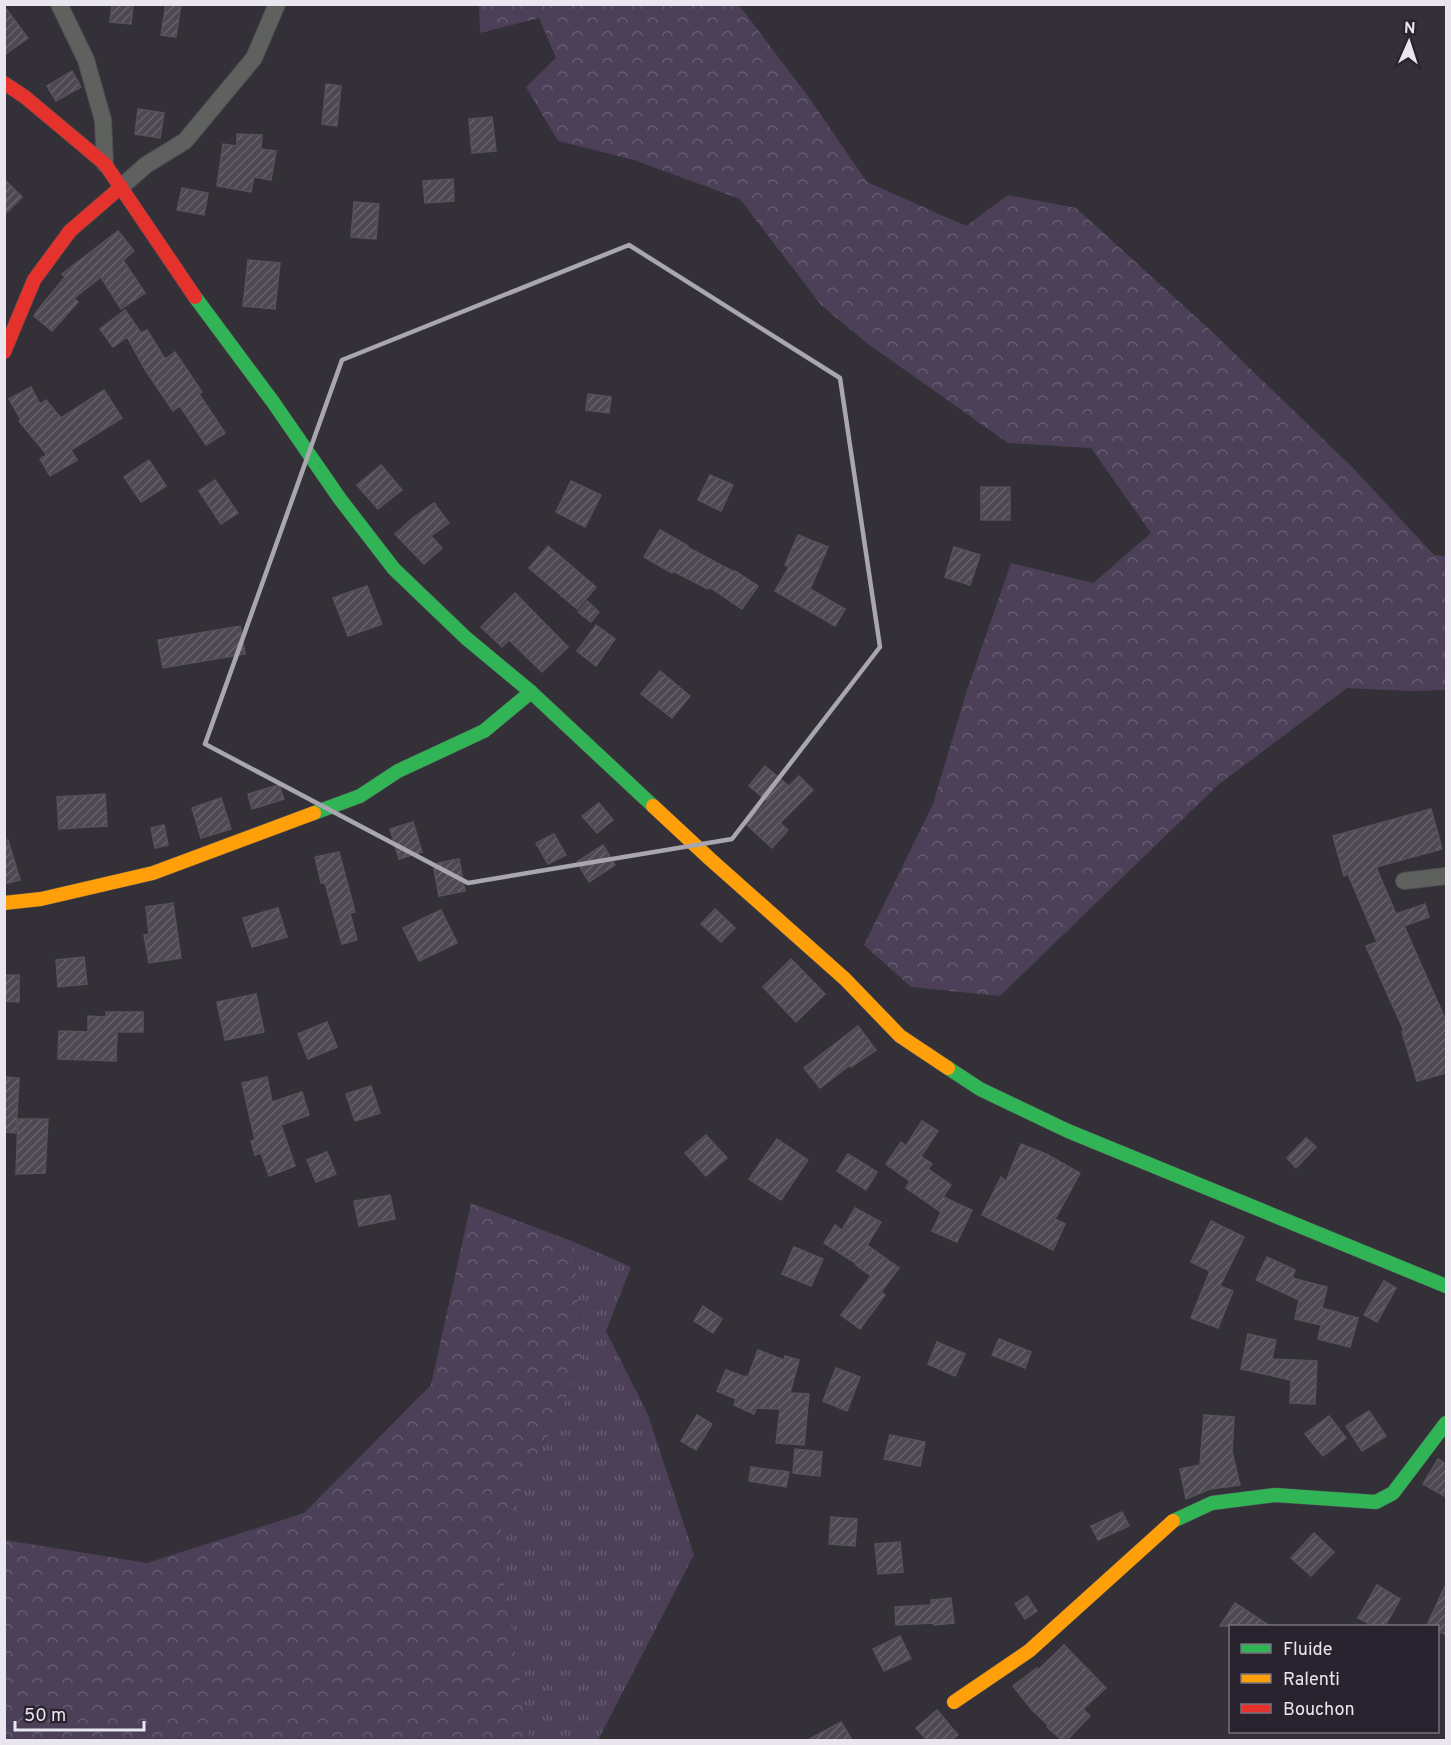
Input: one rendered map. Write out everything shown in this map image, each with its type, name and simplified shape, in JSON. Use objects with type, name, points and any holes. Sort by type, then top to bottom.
[{"type":"street","points":[[59,4],[86,60],[103,120],[105,164]]},
{"type":"street","points":[[4,352],[34,280],[70,231],[146,165],[185,141],[254,58],[277,4]]},
{"type":"street","points":[[4,83],[25,97],[105,164],[186,285],[273,402],[340,499],[394,569],[466,638],[531,692],[710,859],[845,979],[900,1036],[980,1089],[1068,1131],[1446,1286]]},
{"type":"street","points":[[4,903],[41,898],[153,873],[360,796],[398,771],[484,730],[531,692]]},
{"type":"street","points":[[1404,881],[1446,876]]},
{"type":"street","points":[[954,1702],[1029,1651],[1173,1521],[1212,1503],[1275,1495],[1376,1502],[1393,1493],[1446,1423]]},
{"type":"highlighted area","points":[[629,245],[840,378],[880,647],[732,839],[468,883],[205,744],[342,360]]},
{"type":"green space","points":[[479,5],[739,5],[810,99],[867,182],[966,226],[1008,195],[1076,208],[1208,328],[1352,467],[1434,555],[1446,556],[1446,690],[1347,688],[1218,785],[1000,996],[911,987],[864,945],[933,804],[967,690],[1011,563],[1093,583],[1151,533],[1091,448],[1008,443],[868,344],[821,305],[740,199],[634,160],[558,141],[526,87],[556,58],[539,18],[480,33]]},
{"type":"green space","points":[[471,1203],[574,1242],[583,1365],[497,1539],[530,1740],[5,1740],[5,1540],[147,1563],[304,1513],[431,1385]]},
{"type":"green space","points":[[574,1242],[631,1267],[606,1331],[648,1415],[694,1555],[598,1740],[530,1740],[497,1539],[583,1365]]},
{"type":"building","points":[[112,4],[133,4],[131,24],[110,22]]},
{"type":"building","points":[[166,4],[181,4],[176,37],[161,35]]},
{"type":"building","points":[[4,6],[28,38],[4,55]]},
{"type":"building","points":[[72,71],[81,87],[56,101],[47,86]]},
{"type":"building","points":[[326,84],[341,86],[337,126],[322,124]]},
{"type":"building","points":[[138,109],[164,113],[160,138],[135,134]]},
{"type":"building","points":[[492,117],[496,151],[472,153],[469,119]]},
{"type":"building","points":[[237,134],[262,135],[261,149],[276,151],[271,180],[254,177],[251,192],[217,186],[223,144],[237,146]]},
{"type":"building","points":[[4,179],[22,197],[4,215]]},
{"type":"building","points":[[453,179],[454,201],[425,203],[423,181]]},
{"type":"building","points":[[182,188],[208,193],[204,215],[177,210]]},
{"type":"building","points":[[354,202],[379,204],[376,239],[351,237]]},
{"type":"building","points":[[118,231],[134,251],[123,260],[145,293],[121,309],[101,277],[74,298],[78,302],[52,331],[34,316],[37,311],[65,277],[62,274]]},
{"type":"building","points":[[248,260],[280,263],[275,309],[243,306]]},
{"type":"building","points":[[125,310],[141,333],[147,330],[165,359],[175,352],[202,392],[199,394],[225,433],[206,445],[180,406],[173,411],[146,371],[127,337],[113,347],[100,329]]},
{"type":"building","points":[[31,387],[40,404],[46,400],[61,418],[104,390],[122,418],[71,450],[77,460],[50,476],[40,459],[47,455],[19,421],[21,420],[9,399]]},
{"type":"building","points":[[588,394],[611,397],[609,413],[586,410]]},
{"type":"building","points":[[149,460],[166,486],[141,502],[124,477]]},
{"type":"building","points":[[381,465],[402,490],[378,509],[357,485]]},
{"type":"building","points":[[710,475],[733,485],[721,511],[698,500]]},
{"type":"building","points":[[215,480],[238,513],[221,524],[199,491]]},
{"type":"building","points":[[571,481],[601,495],[585,527],[556,512]]},
{"type":"building","points":[[981,487],[1010,487],[1010,520],[981,520]]},
{"type":"building","points":[[434,503],[449,523],[431,536],[442,548],[424,564],[395,534]]},
{"type":"building","points":[[660,530],[758,586],[742,609],[709,587],[708,589],[673,571],[672,573],[644,557]]},
{"type":"building","points":[[798,535],[828,547],[810,589],[845,609],[835,626],[775,591],[789,567],[785,565]]},
{"type":"building","points":[[548,546],[596,587],[577,609],[529,568]]},
{"type":"building","points":[[954,547],[980,555],[970,585],[945,577]]},
{"type":"building","points":[[367,586],[382,624],[348,636],[333,598]]},
{"type":"building","points":[[515,593],[568,647],[542,672],[509,640],[502,647],[481,627]]},
{"type":"building","points":[[587,601],[599,612],[591,622],[578,612]]},
{"type":"building","points":[[596,625],[615,639],[596,666],[577,651]]},
{"type":"building","points":[[240,626],[245,654],[163,668],[158,640]]},
{"type":"building","points":[[660,671],[690,696],[672,718],[641,694]]},
{"type":"building","points":[[765,766],[789,786],[799,776],[813,790],[780,823],[788,830],[772,848],[746,824],[767,801],[749,786]]},
{"type":"building","points":[[279,785],[284,799],[252,809],[248,794]]},
{"type":"building","points":[[105,794],[107,826],[59,829],[57,797]]},
{"type":"building","points":[[221,798],[231,829],[201,838],[192,808]]},
{"type":"building","points":[[599,803],[613,820],[597,833],[582,816]]},
{"type":"building","points":[[1431,809],[1442,849],[1376,867],[1396,914],[1425,904],[1429,917],[1404,926],[1446,1021],[1446,1073],[1417,1081],[1402,1032],[1404,1031],[1366,946],[1377,942],[1348,874],[1344,876],[1333,836]]},
{"type":"building","points":[[413,822],[422,852],[399,859],[390,829]]},
{"type":"building","points":[[164,825],[168,845],[155,848],[151,828]]},
{"type":"building","points":[[554,834],[566,855],[548,864],[536,843]]},
{"type":"building","points":[[8,840],[20,880],[4,884],[4,841]]},
{"type":"building","points":[[603,845],[615,865],[589,882],[577,862]]},
{"type":"building","points":[[339,852],[355,912],[350,913],[357,940],[342,944],[325,883],[321,883],[315,857]]},
{"type":"building","points":[[459,859],[465,891],[439,896],[433,864]]},
{"type":"building","points":[[173,903],[181,958],[149,963],[144,935],[149,934],[146,907]]},
{"type":"building","points":[[278,908],[287,937],[252,947],[243,918]]},
{"type":"building","points":[[715,909],[735,928],[721,942],[701,924]]},
{"type":"building","points":[[441,910],[457,943],[419,961],[403,928]]},
{"type":"building","points":[[84,957],[87,984],[58,987],[56,960]]},
{"type":"building","points":[[791,959],[825,994],[796,1022],[763,987]]},
{"type":"building","points":[[4,975],[19,975],[19,1002],[4,1001]]},
{"type":"building","points":[[256,994],[264,1032],[225,1040],[217,1002]]},
{"type":"building","points":[[106,1012],[143,1012],[143,1032],[117,1032],[116,1061],[58,1059],[59,1031],[88,1032],[88,1016],[106,1017]]},
{"type":"building","points":[[327,1022],[337,1047],[308,1059],[298,1034]]},
{"type":"building","points":[[858,1026],[876,1050],[851,1067],[850,1065],[820,1088],[804,1068]]},
{"type":"building","points":[[4,1077],[19,1078],[16,1133],[4,1132]]},
{"type":"building","points":[[267,1077],[272,1102],[302,1092],[309,1115],[281,1125],[295,1166],[269,1176],[261,1153],[255,1155],[251,1141],[255,1140],[242,1083]]},
{"type":"building","points":[[371,1086],[380,1113],[355,1121],[346,1094]]},
{"type":"building","points":[[18,1119],[48,1119],[45,1173],[16,1174]]},
{"type":"building","points":[[922,1121],[938,1131],[921,1156],[932,1164],[928,1169],[951,1185],[943,1197],[972,1210],[957,1242],[932,1231],[941,1212],[906,1188],[910,1181],[886,1164],[901,1142],[906,1146]]},
{"type":"building","points":[[706,1135],[727,1158],[706,1176],[685,1153]]},
{"type":"building","points":[[1306,1138],[1316,1147],[1296,1168],[1287,1158]]},
{"type":"building","points":[[777,1139],[808,1160],[781,1200],[749,1179]]},
{"type":"building","points":[[1021,1144],[1046,1154],[1080,1173],[1055,1219],[1065,1224],[1053,1250],[982,1215],[1001,1177],[1006,1181]]},
{"type":"building","points":[[327,1152],[336,1174],[316,1182],[307,1160]]},
{"type":"building","points":[[848,1154],[877,1172],[866,1190],[837,1171]]},
{"type":"building","points":[[390,1195],[395,1219],[359,1226],[354,1201]]},
{"type":"building","points":[[855,1208],[881,1222],[867,1245],[899,1268],[881,1292],[885,1295],[860,1329],[841,1315],[871,1276],[824,1243],[835,1225],[842,1230]]},
{"type":"building","points":[[1211,1221],[1244,1237],[1220,1286],[1233,1291],[1218,1328],[1191,1318],[1210,1271],[1191,1262]]},
{"type":"building","points":[[794,1247],[823,1259],[811,1286],[782,1274]]},
{"type":"building","points":[[1267,1257],[1295,1270],[1292,1278],[1327,1287],[1322,1308],[1358,1318],[1350,1347],[1318,1339],[1321,1325],[1295,1319],[1299,1300],[1256,1280]]},
{"type":"building","points":[[1384,1281],[1396,1288],[1377,1322],[1364,1315]]},
{"type":"building","points":[[703,1306],[722,1319],[713,1333],[694,1321]]},
{"type":"building","points":[[1248,1334],[1276,1340],[1272,1359],[1317,1361],[1315,1404],[1290,1403],[1291,1380],[1241,1369]]},
{"type":"building","points":[[999,1339],[1031,1352],[1025,1368],[992,1355]]},
{"type":"building","points":[[937,1342],[965,1354],[955,1376],[928,1364]]},
{"type":"building","points":[[758,1350],[784,1360],[785,1356],[799,1360],[790,1393],[809,1394],[804,1445],[776,1443],[780,1409],[756,1408],[754,1414],[734,1405],[736,1399],[717,1391],[726,1370],[748,1377]]},
{"type":"building","points":[[836,1368],[860,1377],[847,1411],[823,1401]]},
{"type":"building","points":[[1369,1411],[1386,1436],[1362,1451],[1346,1426]]},
{"type":"building","points":[[697,1415],[712,1424],[696,1450],[681,1441]]},
{"type":"building","points":[[1204,1415],[1234,1417],[1232,1452],[1240,1485],[1210,1489],[1186,1499],[1180,1469],[1200,1465]]},
{"type":"building","points":[[1329,1416],[1346,1438],[1323,1456],[1305,1434]]},
{"type":"building","points":[[890,1435],[925,1442],[920,1466],[884,1459]]},
{"type":"building","points":[[795,1449],[822,1452],[820,1476],[793,1473]]},
{"type":"building","points":[[1438,1459],[1446,1464],[1446,1497],[1423,1484]]},
{"type":"building","points":[[751,1467],[789,1472],[786,1487],[749,1481]]},
{"type":"building","points":[[1122,1512],[1129,1526],[1098,1540],[1091,1526]]},
{"type":"building","points":[[831,1517],[857,1519],[855,1546],[829,1544]]},
{"type":"building","points":[[1314,1533],[1334,1552],[1311,1576],[1291,1558]]},
{"type":"building","points":[[900,1542],[903,1572],[878,1574],[875,1544]]},
{"type":"building","points":[[1446,1584],[1446,1635],[1439,1631],[1439,1625],[1427,1625]]},
{"type":"building","points":[[1377,1585],[1400,1599],[1386,1625],[1371,1625],[1358,1618]]},
{"type":"building","points":[[1027,1596],[1037,1611],[1025,1619],[1015,1604]]},
{"type":"building","points":[[951,1598],[954,1623],[896,1625],[895,1607],[931,1605],[931,1600]]},
{"type":"building","points":[[1235,1603],[1268,1625],[1229,1625],[1220,1626]]},
{"type":"building","points":[[900,1636],[911,1659],[884,1671],[873,1649]]},
{"type":"building","points":[[1064,1645],[1106,1688],[1083,1709],[1090,1716],[1067,1740],[1062,1740],[1047,1727],[1048,1725],[1032,1710],[1013,1686],[1037,1668],[1038,1670]]},
{"type":"building","points":[[937,1710],[958,1735],[951,1740],[927,1740],[916,1728]]},
{"type":"building","points":[[841,1722],[852,1740],[808,1740]]},
{"type":"traffic: fast","points":[[195,297],[273,402],[340,499],[394,569],[466,638],[531,692],[653,806]]},
{"type":"traffic: fast","points":[[314,813],[360,796],[398,771],[484,731],[531,692]]},
{"type":"traffic: fast","points":[[948,1068],[980,1089],[1068,1131],[1446,1286]]},
{"type":"traffic: fast","points":[[1173,1521],[1212,1503],[1275,1495],[1376,1502],[1393,1493],[1446,1423]]},
{"type":"traffic: slow","points":[[653,806],[845,979],[900,1036],[948,1068]]},
{"type":"traffic: slow","points":[[4,903],[41,899],[153,873],[314,813]]},
{"type":"traffic: slow","points":[[954,1702],[1029,1651],[1173,1521]]},
{"type":"traffic: jam","points":[[4,83],[25,97],[105,164],[195,297]]},
{"type":"traffic: jam","points":[[4,352],[34,280],[70,231],[121,187]]}]
